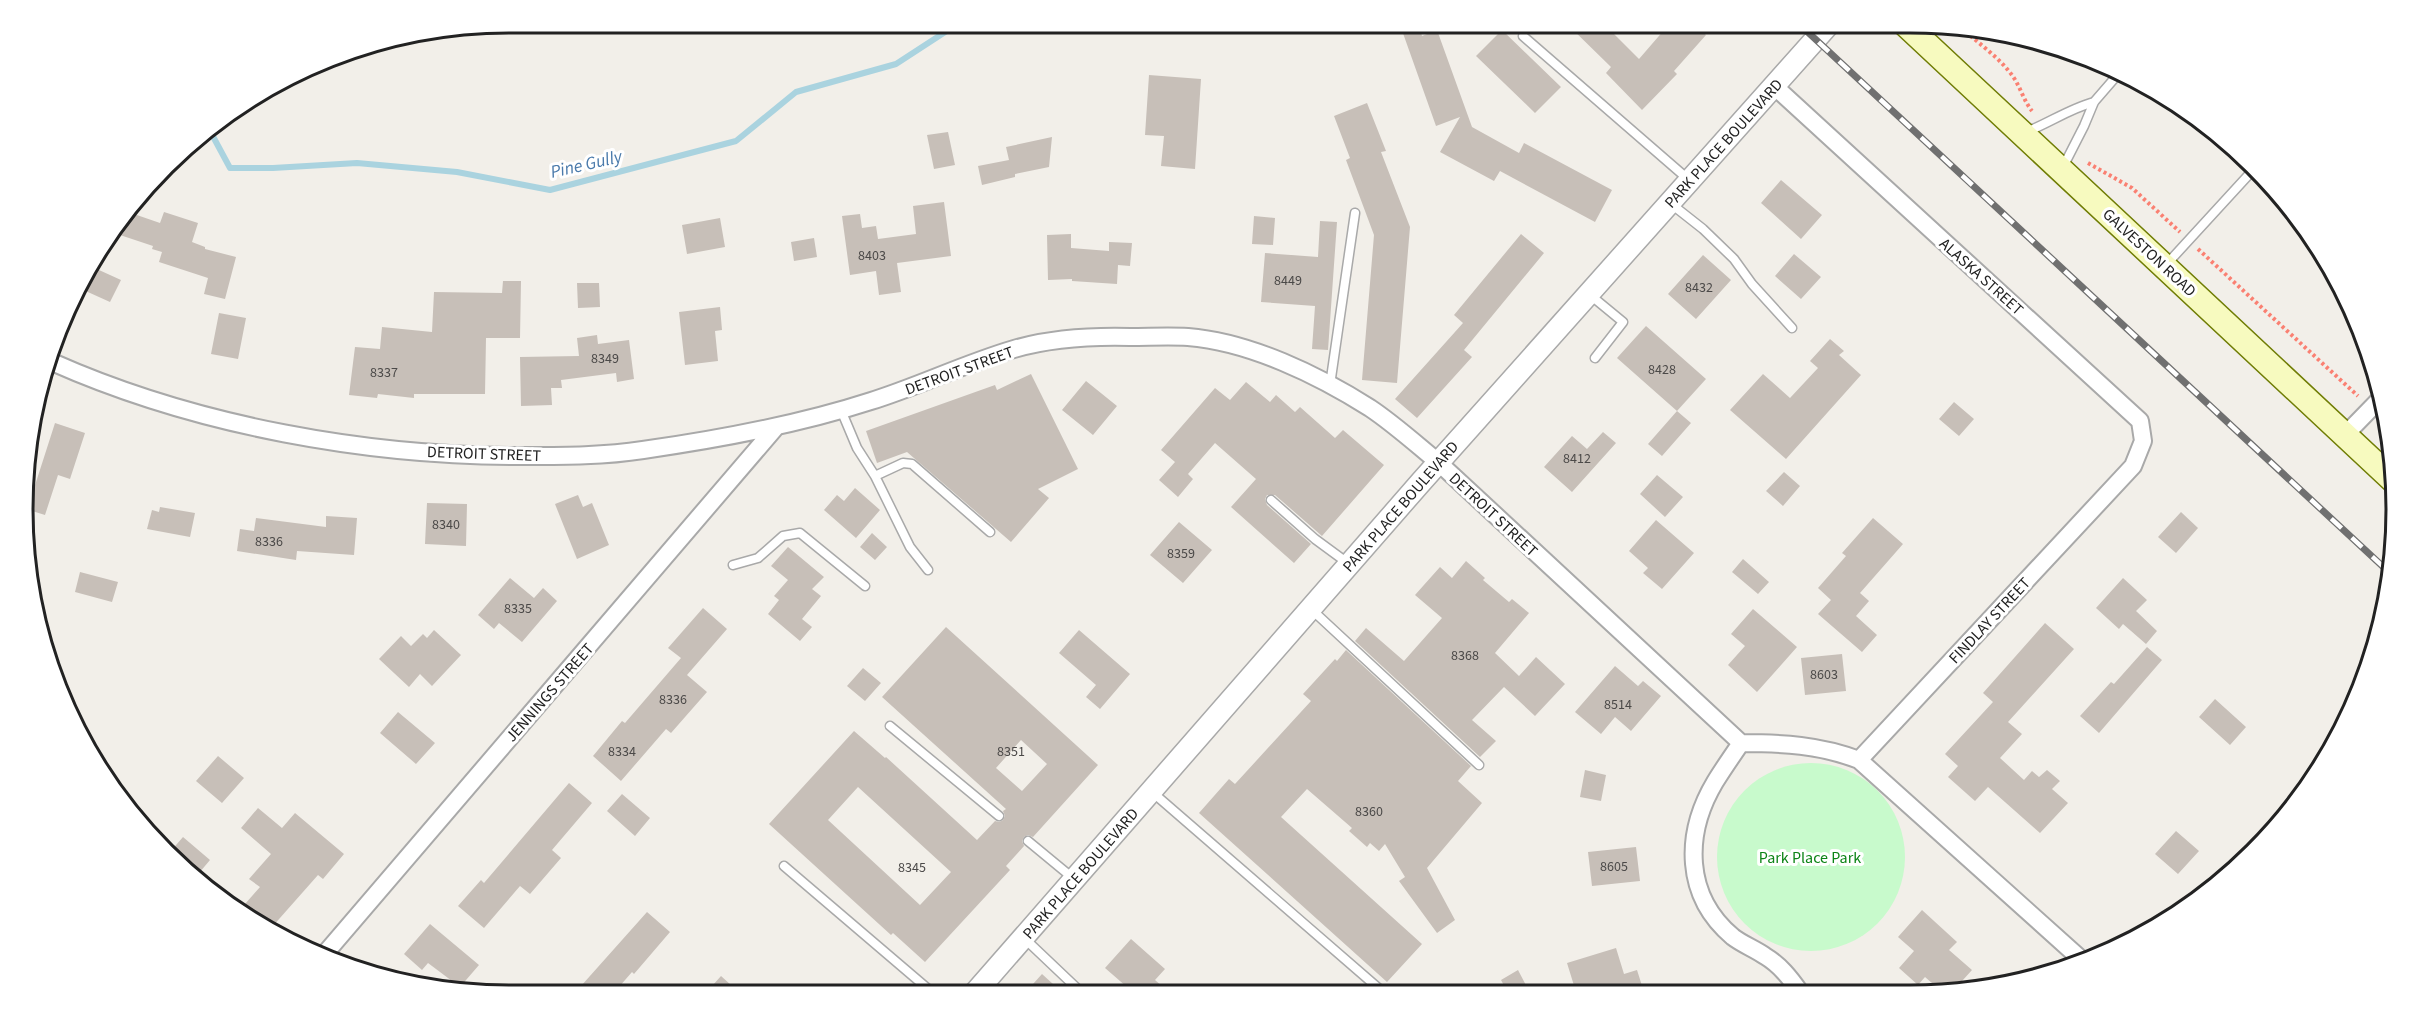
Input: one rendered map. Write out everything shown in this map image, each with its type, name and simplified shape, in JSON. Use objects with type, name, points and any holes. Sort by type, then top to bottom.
[{"type":"main road","name":"GALVESTON ROAD","points":[[1920,33],[2029,124],[2071,164],[2165,266],[2384,472]]},
{"type":"street","name":"PARK PLACE BOULEVARD","points":[[982,985],[1438,462],[1820,33]]},
{"type":"street","name":"ALASKA STREET","points":[[1774,86],[2140,421],[2143,441],[2133,466],[2120,480]]},
{"type":"street","name":"DETROIT STREET","points":[[56,364],[178,408],[272,430],[380,447],[474,456],[560,456],[639,451],[776,427],[871,401],[1014,349],[1059,339],[1121,336],[1191,337],[1251,350],[1308,374],[1371,409],[1438,462],[1741,743]]},
{"type":"street","points":[[2345,435],[2374,405]]},
{"type":"street","name":"JENNINGS STREET","points":[[329,950],[776,427]]},
{"type":"street","name":"FINDLAY STREET","points":[[1859,760],[2120,480]]},
{"type":"street","points":[[1795,985],[1787,974],[1768,957],[1733,937],[1712,914],[1701,896],[1694,876],[1693,854],[1697,824],[1714,784],[1741,743],[1787,743],[1833,750],[1859,760],[2076,955]]},
{"type":"lane","points":[[1523,36],[1689,181]]},
{"type":"lane","points":[[2071,164],[2094,102],[2114,79]]},
{"type":"lane","points":[[2029,124],[2045,124],[2074,107],[2094,102]]},
{"type":"lane","points":[[2165,266],[2249,174]]},
{"type":"lane","points":[[1669,203],[1703,229],[1734,259],[1752,284],[1792,328]]},
{"type":"lane","points":[[1330,386],[1355,213]]},
{"type":"lane","points":[[1587,293],[1623,322],[1595,358]]},
{"type":"lane","points":[[841,410],[856,448],[875,476],[910,547],[928,570]]},
{"type":"lane","points":[[875,476],[903,463],[912,464],[990,532]]},
{"type":"lane","points":[[1271,500],[1315,539],[1349,564]]},
{"type":"lane","points":[[733,565],[758,558],[783,536],[800,533],[865,586]]},
{"type":"lane","points":[[1310,609],[1479,765]]},
{"type":"lane","points":[[890,726],[999,816]]},
{"type":"lane","points":[[1151,791],[1375,985]]},
{"type":"lane","points":[[1028,841],[1075,879]]},
{"type":"lane","points":[[784,866],[923,985]]},
{"type":"lane","points":[[1023,938],[1073,985]]},
{"type":"path","points":[[1972,37],[2000,62],[2013,78],[2025,102],[2029,124]]},
{"type":"path","points":[[2071,164],[2132,188],[2183,235]]},
{"type":"path","points":[[2199,249],[2356,393]]},
{"type":"green space","name":"Park Place Park","points":[[1802,763],[1820,763],[1847,770],[1878,790],[1898,821],[1905,857],[1898,893],[1878,924],[1847,944],[1820,951],[1802,951],[1767,940],[1751,930],[1738,917],[1721,884],[1717,866],[1717,848],[1728,813],[1738,797],[1751,784],[1784,767]]},
{"type":"building","points":[[1403,33],[1421,33],[1422,36],[1438,33],[1472,127],[1519,153],[1524,143],[1612,190],[1595,222],[1500,171],[1494,181],[1440,152],[1460,117],[1436,126]]},
{"type":"building","points":[[1499,33],[1505,33],[1561,87],[1535,113],[1476,56]]},
{"type":"building","points":[[1576,33],[1613,33],[1639,59],[1661,33],[1704,33],[1706,35],[1674,71],[1677,74],[1642,110],[1606,73],[1611,67]]},
{"type":"building","points":[[1149,75],[1201,79],[1195,169],[1161,166],[1164,136],[1145,135]]},
{"type":"building","points":[[1367,103],[1386,151],[1381,152],[1410,227],[1397,383],[1362,380],[1374,235],[1346,160],[1350,158],[1334,116]]},
{"type":"building","points":[[948,132],[955,165],[934,169],[927,135]]},
{"type":"building","points":[[1052,137],[1049,167],[1015,174],[1015,177],[982,185],[978,166],[1009,160],[1006,147]]},
{"type":"building","points":[[1781,180],[1822,215],[1801,239],[1761,203]]},
{"type":"building","points":[[944,202],[951,256],[897,263],[901,292],[879,295],[876,271],[850,275],[842,216],[860,214],[862,228],[876,226],[878,239],[916,234],[913,206]]},
{"type":"building","points":[[164,212],[198,223],[192,242],[205,249],[236,257],[225,299],[204,294],[208,278],[159,262],[162,252],[152,249],[153,246],[120,235],[135,214],[160,223]]},
{"type":"building","points":[[1254,216],[1275,218],[1273,245],[1252,244]]},
{"type":"building","points":[[720,218],[725,247],[687,254],[682,225]]},
{"type":"building","points":[[1320,221],[1337,222],[1328,350],[1312,349],[1315,306],[1261,302],[1265,253],[1318,257]]},
{"type":"building","points":[[1071,234],[1071,248],[1109,251],[1109,242],[1132,243],[1130,266],[1118,265],[1117,284],[1072,281],[1072,279],[1048,280],[1047,235]]},
{"type":"building","points":[[1521,234],[1544,253],[1464,350],[1472,357],[1417,418],[1395,399],[1463,323],[1454,315]]},
{"type":"building","points":[[814,238],[817,257],[794,261],[791,242]]},
{"type":"building","points":[[1794,254],[1821,277],[1801,299],[1775,276]]},
{"type":"building","points":[[1703,255],[1731,280],[1696,319],[1668,294]]},
{"type":"building","points":[[98,270],[121,280],[110,302],[86,291]]},
{"type":"building","points":[[503,281],[521,281],[520,338],[486,338],[485,394],[414,394],[414,398],[378,394],[377,398],[349,395],[355,347],[380,349],[382,327],[432,332],[434,292],[502,293]]},
{"type":"building","points":[[577,283],[599,283],[600,307],[578,308]]},
{"type":"building","points":[[720,307],[722,330],[715,331],[718,361],[685,365],[679,312]]},
{"type":"building","points":[[219,313],[246,318],[238,359],[211,354]]},
{"type":"building","points":[[1646,326],[1706,379],[1677,411],[1617,358]]},
{"type":"building","points":[[597,335],[598,344],[629,340],[634,379],[617,382],[616,373],[561,380],[562,388],[551,388],[552,405],[521,406],[520,357],[579,356],[577,338]]},
{"type":"building","points":[[1830,339],[1844,351],[1839,355],[1861,375],[1786,459],[1730,410],[1763,374],[1790,398],[1818,368],[1810,361]]},
{"type":"building","points":[[1031,374],[1078,469],[1038,489],[1049,498],[1011,542],[907,452],[877,463],[866,431],[995,385],[997,390]]},
{"type":"building","points":[[1086,381],[1117,406],[1093,435],[1062,410]]},
{"type":"building","points":[[1246,382],[1270,402],[1276,395],[1295,412],[1300,407],[1335,438],[1343,430],[1384,465],[1322,536],[1275,495],[1267,495],[1265,499],[1267,505],[1311,544],[1294,563],[1231,507],[1256,479],[1215,443],[1188,474],[1193,479],[1178,497],[1159,480],[1175,462],[1161,450],[1215,388],[1230,400]]},
{"type":"building","points":[[1954,402],[1974,419],[1959,436],[1939,419]]},
{"type":"building","points":[[1677,411],[1691,423],[1662,456],[1648,444]]},
{"type":"building","points":[[55,423],[85,433],[70,479],[58,475],[45,515],[33,511],[34,490]]},
{"type":"building","points":[[1603,432],[1616,443],[1572,492],[1544,467],[1572,436],[1587,449]]},
{"type":"building","points":[[1784,472],[1800,486],[1783,506],[1766,491]]},
{"type":"building","points":[[1657,475],[1683,497],[1665,517],[1640,494]]},
{"type":"building","points":[[855,488],[880,510],[856,538],[824,510],[837,495],[844,501]]},
{"type":"building","points":[[578,495],[583,507],[592,503],[609,545],[577,559],[555,504]]},
{"type":"building","points":[[427,503],[467,504],[466,546],[425,544]]},
{"type":"building","points":[[160,507],[195,513],[190,537],[147,529],[152,510],[159,512]]},
{"type":"building","points":[[2181,512],[2198,528],[2176,553],[2158,537]]},
{"type":"building","points":[[326,516],[357,518],[354,555],[297,551],[296,560],[237,551],[240,529],[254,531],[256,518],[326,527]]},
{"type":"building","points":[[1873,518],[1903,544],[1860,593],[1869,601],[1856,616],[1877,635],[1862,652],[1818,614],[1831,600],[1818,588],[1846,556],[1842,553]]},
{"type":"building","points":[[1656,520],[1694,553],[1662,589],[1643,573],[1648,568],[1629,551]]},
{"type":"building","points":[[1179,522],[1212,550],[1183,583],[1150,555]]},
{"type":"building","points":[[872,533],[887,547],[875,560],[860,547]]},
{"type":"building","points":[[788,547],[824,577],[812,589],[821,596],[802,619],[812,627],[800,641],[768,614],[779,600],[774,596],[788,580],[771,566]]},
{"type":"building","points":[[1743,559],[1769,582],[1758,594],[1732,572]]},
{"type":"building","points":[[1466,561],[1485,578],[1483,580],[1509,602],[1512,599],[1529,613],[1495,653],[1519,676],[1536,657],[1565,684],[1535,716],[1504,687],[1472,720],[1496,741],[1480,757],[1355,641],[1366,628],[1404,661],[1442,618],[1415,595],[1440,567],[1452,578]]},
{"type":"building","points":[[80,572],[118,582],[112,602],[75,592]]},
{"type":"building","points":[[510,578],[534,598],[543,588],[557,601],[522,642],[499,623],[494,629],[478,615]]},
{"type":"building","points":[[2123,578],[2147,600],[2136,611],[2157,631],[2146,644],[2123,624],[2119,629],[2096,608]]},
{"type":"building","points":[[703,608],[727,629],[687,675],[707,692],[671,733],[666,729],[621,781],[593,756],[622,721],[625,723],[681,658],[668,648]]},
{"type":"building","points":[[1753,609],[1797,647],[1757,692],[1728,665],[1745,646],[1731,634]]},
{"type":"building","points":[[2045,623],[2074,649],[2008,722],[2022,734],[2000,758],[2024,780],[2032,771],[2039,777],[2047,770],[2060,781],[2052,789],[2068,803],[2040,833],[1988,787],[1975,801],[1948,777],[1958,766],[1945,754],[1993,702],[1983,693]]},
{"type":"building","points":[[946,627],[1098,765],[1033,837],[1028,835],[1024,837],[1022,841],[1024,846],[1006,866],[1010,870],[925,962],[893,933],[891,935],[769,824],[854,731],[977,840],[995,821],[1003,820],[1005,816],[1003,811],[1006,809],[882,697]],"holes":[[[1021,740],[1047,764],[1022,791],[996,768]],[[858,787],[951,872],[920,905],[828,820]]]},
{"type":"building","points":[[434,630],[461,655],[432,686],[420,674],[409,687],[379,659],[401,636],[411,646],[423,634],[427,638]]},
{"type":"building","points":[[1079,630],[1130,674],[1100,709],[1086,697],[1096,685],[1059,653]]},
{"type":"building","points":[[2147,647],[2162,660],[2099,733],[2080,716],[2111,682],[2114,684]]},
{"type":"building","points":[[1346,650],[1471,766],[1458,781],[1482,803],[1427,868],[1455,920],[1437,933],[1399,881],[1405,877],[1385,844],[1379,851],[1370,843],[1367,847],[1349,831],[1352,828],[1307,789],[1281,817],[1422,944],[1387,982],[1199,813],[1229,779],[1235,784],[1311,701],[1303,694]]},
{"type":"building","points":[[1842,654],[1846,691],[1805,695],[1801,658]]},
{"type":"building","points":[[1615,666],[1638,686],[1643,681],[1661,696],[1631,731],[1615,717],[1601,734],[1575,712]]},
{"type":"building","points":[[863,668],[881,683],[865,701],[847,686]]},
{"type":"building","points":[[2215,699],[2246,727],[2230,745],[2199,717]]},
{"type":"building","points":[[398,712],[435,743],[416,764],[380,733]]},
{"type":"building","points":[[218,756],[244,778],[222,803],[196,781]]},
{"type":"building","points":[[1585,770],[1606,775],[1601,801],[1580,797]]},
{"type":"building","points":[[569,783],[592,803],[552,850],[561,858],[530,894],[520,886],[484,928],[458,906],[481,880],[484,883]]},
{"type":"building","points":[[622,794],[650,818],[635,836],[607,811]]},
{"type":"building","points":[[258,808],[282,828],[295,813],[344,854],[323,879],[318,875],[275,923],[245,904],[260,887],[249,879],[271,854],[241,828]]},
{"type":"building","points":[[2176,831],[2199,851],[2178,874],[2155,854]]},
{"type":"building","points":[[183,837],[210,860],[200,871],[174,848]]},
{"type":"building","points":[[1636,847],[1640,881],[1592,886],[1588,852]]},
{"type":"building","points":[[1922,910],[1957,942],[1949,950],[1972,970],[1961,982],[1933,984],[1925,977],[1918,985],[1899,968],[1914,951],[1898,937]]},
{"type":"building","points":[[647,912],[670,932],[634,974],[632,972],[621,985],[582,985]]},
{"type":"building","points":[[430,924],[479,965],[464,983],[453,982],[428,963],[422,970],[404,954]]},
{"type":"building","points":[[1131,939],[1165,969],[1155,980],[1161,985],[1125,985],[1105,968]]},
{"type":"building","points":[[1616,948],[1624,974],[1637,970],[1642,985],[1574,985],[1567,963]]},
{"type":"building","points":[[1518,970],[1526,985],[1504,985],[1501,980]]},
{"type":"building","points":[[1042,974],[1054,985],[1032,985]]},
{"type":"building","points":[[721,976],[731,985],[713,985]]},
{"type":"waterway","name":"Pine Gully","points":[[213,136],[230,168],[357,163],[457,172],[550,190],[736,141],[796,92],[896,64],[944,33]]},
{"type":"railway","points":[[1809,33],[2382,566]]}]
